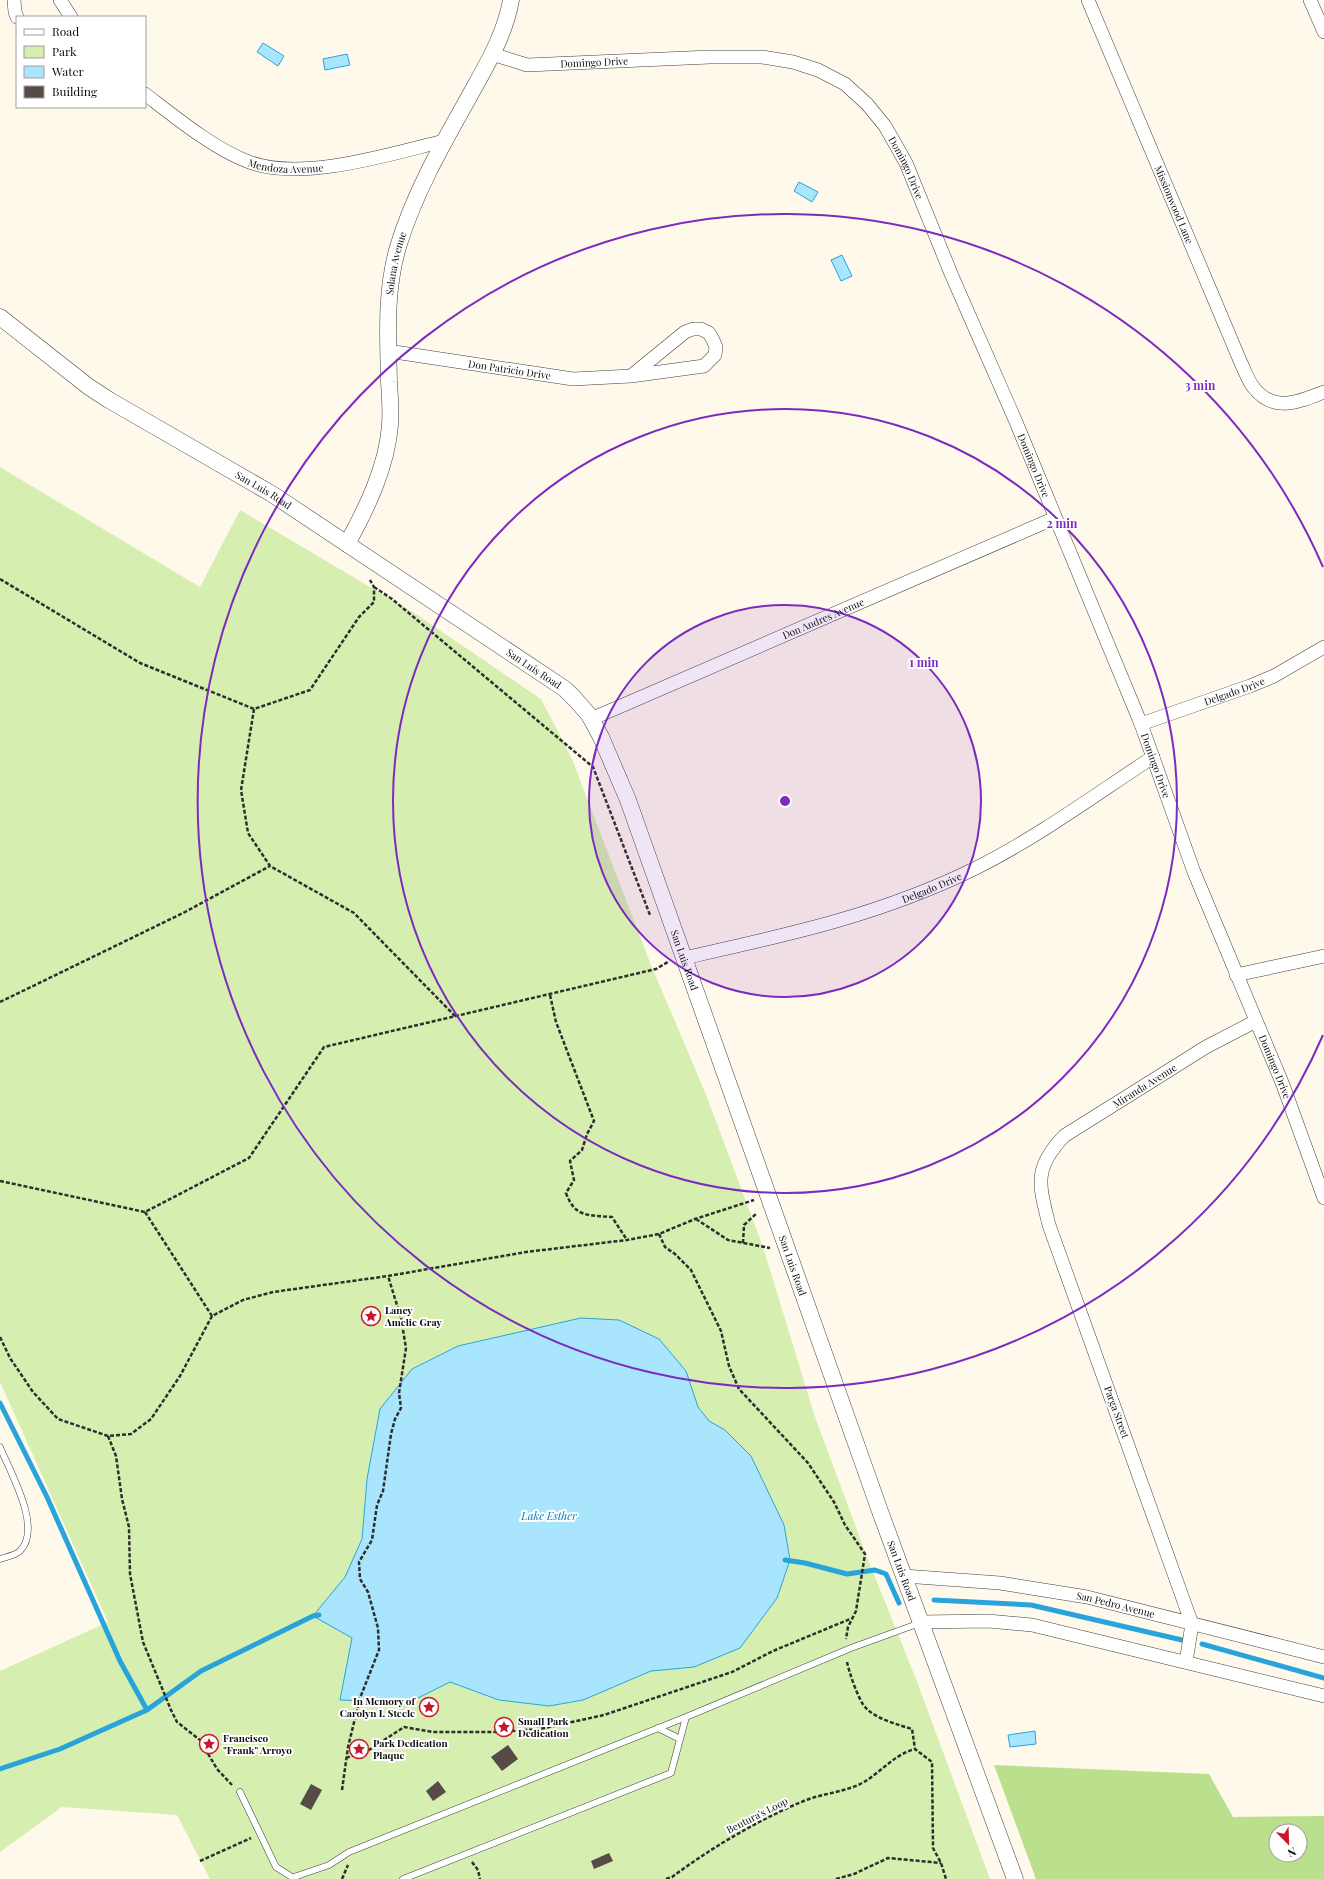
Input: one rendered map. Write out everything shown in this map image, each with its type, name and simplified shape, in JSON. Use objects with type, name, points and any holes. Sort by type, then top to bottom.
[{"type":"street","points":[[14,0],[17,16]]},
{"type":"street","points":[[60,0],[69,16]]},
{"type":"street","name":"Solana Avenue","points":[[348,544],[379,474],[388,442],[390,424],[388,324],[390,286],[398,249],[406,222],[444,141],[492,54],[508,14],[511,0]]},
{"type":"street","name":"Missionwood Lane","points":[[1088,0],[1241,363],[1253,386],[1262,396],[1271,402],[1298,402],[1324,392]]},
{"type":"street","points":[[1310,0],[1324,32]]},
{"type":"street","name":"Domingo Drive","points":[[492,54],[527,65],[710,57],[762,57],[793,62],[818,70],[845,84],[867,104],[885,126],[906,163],[952,276],[1016,422],[1141,724],[1194,872],[1283,1084],[1324,1198]]},
{"type":"street","name":"Mendoza Avenue","points":[[146,95],[229,153],[251,163],[273,167],[304,169],[339,165],[444,141]]},
{"type":"street","name":"San Luis Road","points":[[0,317],[89,387],[272,494],[565,690],[575,698],[591,719],[601,737],[628,800],[684,958],[761,1197],[904,1576],[1015,1879]]},
{"type":"street","name":"Don Patricio Drive","points":[[388,351],[573,380],[630,376],[704,366],[716,355],[716,347],[709,333],[701,329],[689,330],[630,376]]},
{"type":"street","name":"Don Andres Avenue","points":[[591,719],[1055,518]]},
{"type":"street","name":"Delgado Drive","points":[[1141,724],[1250,686],[1274,676],[1324,647]]},
{"type":"street","name":"Delgado Drive","points":[[684,958],[822,926],[881,908],[930,889],[977,868],[1025,841],[1153,757]]},
{"type":"street","points":[[1236,975],[1324,956]]},
{"type":"street","name":"Miranda Avenue","points":[[1044,1162],[1051,1150],[1064,1136],[1206,1047],[1256,1021]]},
{"type":"street","name":"Parga Street","points":[[1044,1162],[1040,1178],[1042,1200],[1049,1226],[1192,1624],[1186,1662]]},
{"type":"street","name":"San Pedro Avenue","points":[[904,1576],[1000,1584],[1042,1589],[1086,1597],[1324,1657]]},
{"type":"street","points":[[921,1622],[988,1620],[1032,1625],[1324,1696]]},
{"type":"lane","points":[[0,1447],[26,1509],[28,1536],[20,1551],[0,1559]]},
{"type":"lane","points":[[240,1792],[276,1867],[294,1878],[329,1865],[349,1852],[686,1717],[844,1651],[921,1622]]},
{"type":"lane","points":[[403,1879],[409,1878],[670,1773],[686,1717]]},
{"type":"lane","points":[[658,1728],[680,1739]]},
{"type":"path","points":[[367,575],[374,587],[392,599],[593,767],[652,920]]},
{"type":"path","points":[[0,579],[140,663],[254,709],[310,690],[359,618],[374,602],[374,587]]},
{"type":"path","points":[[254,709],[241,790],[248,833],[270,866],[354,913],[455,1016]]},
{"type":"path","points":[[0,1002],[185,912],[270,866]]},
{"type":"path","points":[[665,955],[671,969]]},
{"type":"path","points":[[0,1181],[145,1212],[249,1158],[324,1047],[656,969],[668,962]]},
{"type":"path","points":[[550,995],[556,1022],[594,1121],[587,1134],[582,1150],[570,1161],[574,1180],[566,1193],[570,1205],[584,1215],[612,1217],[627,1240]]},
{"type":"path","points":[[752,1192],[761,1197]]},
{"type":"path","points":[[761,1197],[759,1212],[761,1219]]},
{"type":"path","points":[[0,1337],[10,1358],[33,1392],[58,1419],[108,1436],[131,1434],[151,1419],[180,1376],[212,1316],[243,1300],[272,1292],[388,1276],[526,1252],[627,1240],[659,1234],[695,1219],[761,1197]]},
{"type":"path","points":[[145,1212],[212,1316]]},
{"type":"path","points":[[743,1243],[744,1225],[759,1212]]},
{"type":"path","points":[[695,1219],[728,1240],[772,1248],[769,1241]]},
{"type":"path","points":[[659,1234],[665,1248],[675,1254],[691,1270],[721,1331],[729,1366],[739,1389],[808,1463],[834,1502],[845,1525],[865,1554],[856,1611],[851,1619],[844,1651],[851,1676],[866,1708],[888,1721],[912,1729],[915,1750],[932,1762],[933,1848],[941,1863],[946,1879]]},
{"type":"path","points":[[342,1790],[348,1747],[360,1698],[379,1650],[378,1628],[368,1592],[360,1579],[359,1562],[372,1540],[377,1505],[383,1491],[394,1419],[401,1408],[398,1393],[406,1348],[401,1318],[388,1276]]},
{"type":"path","points":[[108,1436],[116,1456],[122,1499],[129,1527],[130,1574],[143,1642],[177,1722],[200,1740],[217,1769],[240,1792]]},
{"type":"path","points":[[346,1758],[369,1750],[404,1728],[433,1732],[496,1732],[540,1729],[604,1715],[732,1672],[774,1651],[851,1619]]},
{"type":"path","name":"Bentura's Loop","points":[[666,1879],[672,1877],[713,1847],[767,1818],[808,1799],[830,1794],[863,1782],[905,1752],[915,1750]]},
{"type":"path","points":[[200,1860],[260,1834]]},
{"type":"path","points":[[836,1879],[854,1874],[888,1858],[941,1863]]},
{"type":"green space","points":[[0,467],[200,587],[240,510],[419,616],[541,699],[572,759],[651,965],[707,1097],[763,1247],[815,1417],[867,1557],[916,1679],[990,1879],[210,1879],[177,1815],[62,1807],[0,1852],[0,1671],[108,1622],[0,1382]]},
{"type":"green space","points":[[994,1765],[1209,1774],[1233,1817],[1324,1816],[1324,1879],[1036,1879]]},
{"type":"water","points":[[263,43],[284,56],[278,66],[257,52]]},
{"type":"water","points":[[347,54],[350,65],[325,70],[323,59]]},
{"type":"water","points":[[799,182],[818,192],[812,202],[794,191]]},
{"type":"water","points":[[842,255],[852,276],[841,281],[831,260]]},
{"type":"water","name":"Lake Esther","points":[[581,1318],[619,1320],[659,1339],[686,1371],[698,1407],[709,1421],[725,1430],[751,1456],[784,1525],[790,1560],[777,1598],[740,1648],[694,1667],[651,1671],[583,1700],[549,1706],[499,1700],[450,1682],[410,1702],[340,1700],[352,1638],[313,1616],[345,1577],[362,1539],[367,1479],[380,1409],[412,1369],[458,1346]]},
{"type":"water","points":[[1035,1731],[1036,1744],[1010,1747],[1008,1735]]},
{"type":"building","points":[[508,1745],[518,1759],[502,1771],[491,1757]]},
{"type":"building","points":[[438,1781],[446,1792],[433,1801],[426,1791]]},
{"type":"building","points":[[311,1784],[322,1790],[311,1810],[300,1804]]},
{"type":"building","points":[[609,1853],[613,1861],[594,1869],[591,1861]]},
{"type":"waterway","points":[[0,1403],[47,1497],[120,1661],[147,1710]]},
{"type":"waterway","points":[[785,1560],[805,1563],[847,1574],[875,1570],[886,1574],[899,1603]]},
{"type":"waterway","points":[[934,1600],[1031,1605],[1182,1640]]},
{"type":"waterway","points":[[0,1769],[60,1749],[147,1710],[201,1671],[313,1616],[319,1615]]},
{"type":"waterway","points":[[1202,1644],[1324,1678]]},
{"type":"place","name":"Lancy Amelie Gray","points":[[371,1316]]},
{"type":"place","name":"In Memory of Carolyn I. Steele","points":[[429,1707]]},
{"type":"place","name":"Small Park Dedication","points":[[504,1727]]},
{"type":"place","name":"Francisco \"Frank\" Arroyo","points":[[209,1744]]},
{"type":"place","name":"Park Dedication Plaque","points":[[359,1749]]}]
